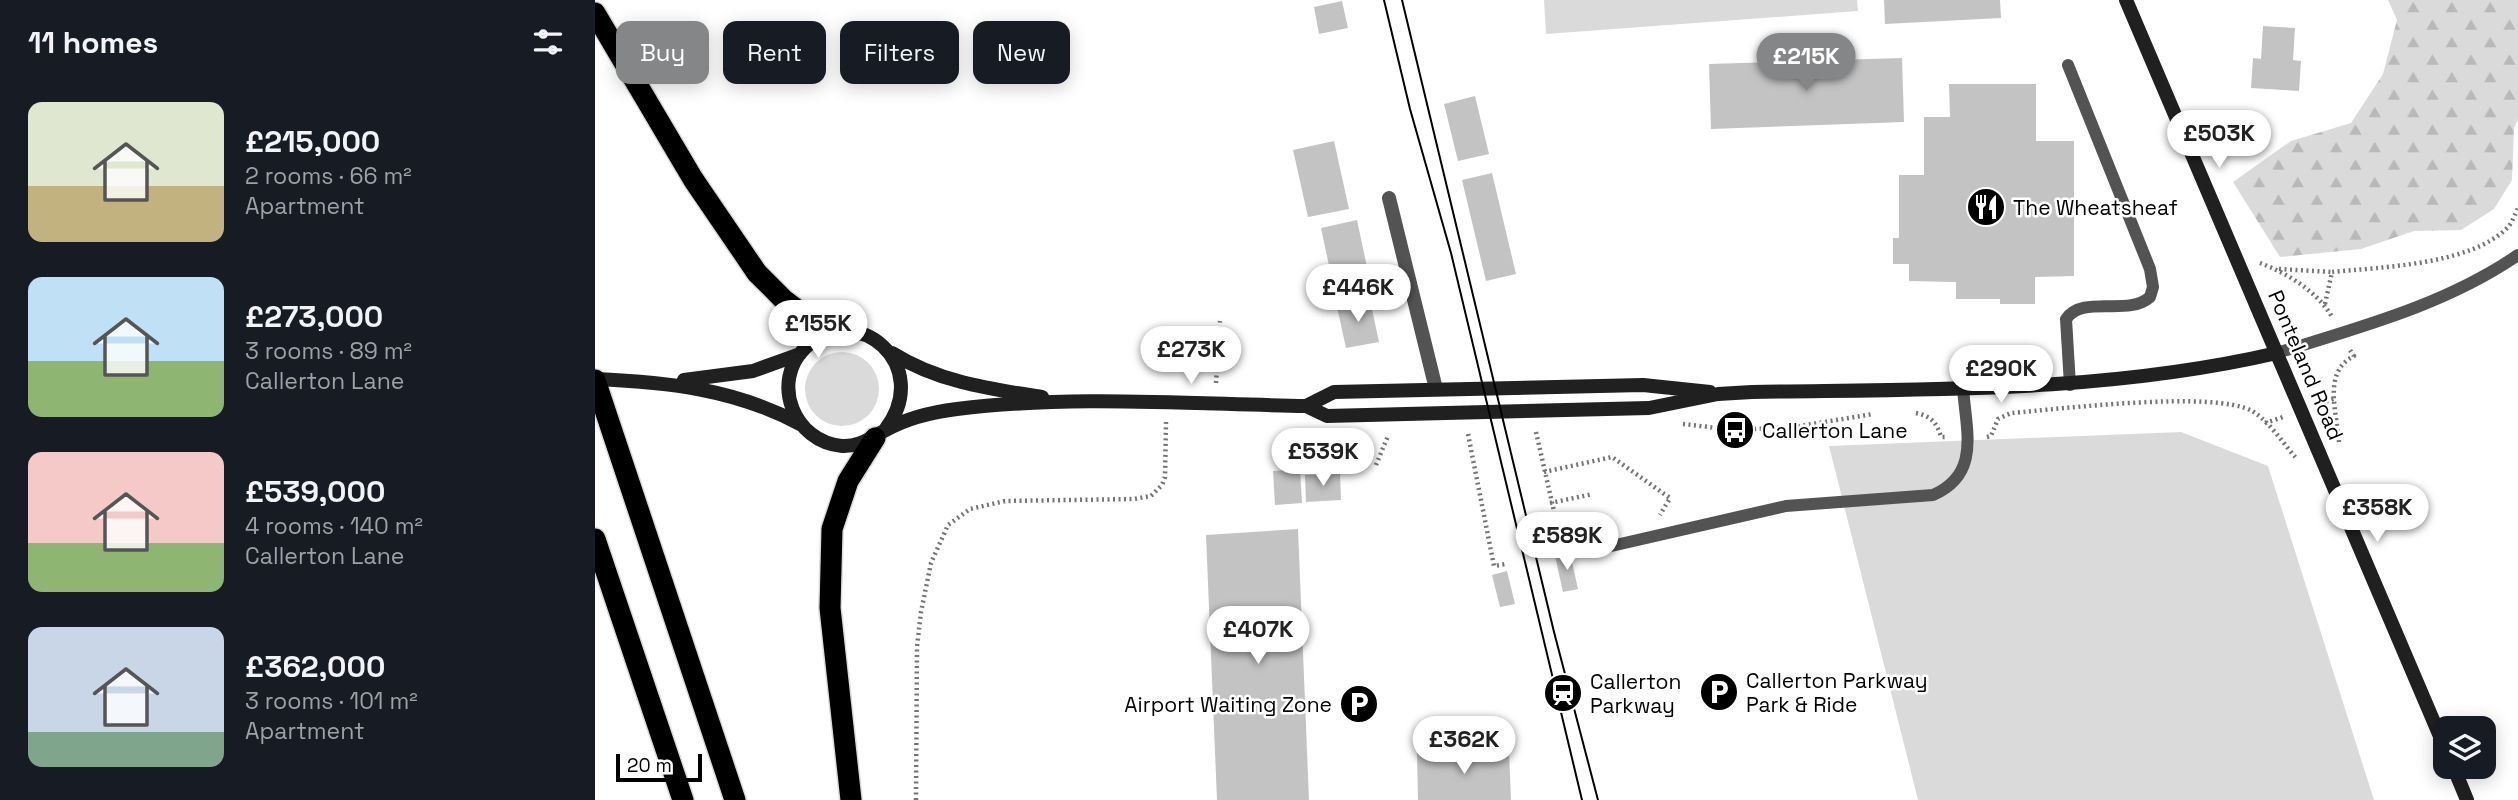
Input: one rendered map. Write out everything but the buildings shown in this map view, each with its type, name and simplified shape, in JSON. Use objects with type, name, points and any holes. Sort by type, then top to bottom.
[{"type":"highway","points":[[595,13],[693,179],[757,273],[783,299],[829,334]]},
{"type":"highway","points":[[595,379],[736,800]]},
{"type":"highway","points":[[851,800],[830,608],[832,530],[848,481],[880,434]]},
{"type":"highway","points":[[595,539],[683,800]]},
{"type":"street","name":"Ponteland Road","points":[[2126,0],[2433,720]]},
{"type":"street","points":[[1389,198],[1436,389]]},
{"type":"street","points":[[658,382],[753,371],[800,354],[829,334],[845,331],[861,334],[876,340],[888,351],[898,366],[902,382],[901,400],[895,416],[880,434]]},
{"type":"street","points":[[888,351],[923,370],[962,383],[1075,401]]},
{"type":"street","points":[[800,354],[791,371],[788,390],[791,408],[801,425]]},
{"type":"street","points":[[1306,406],[1334,392],[1436,389],[1643,385],[1718,394],[2070,385],[2202,369],[2277,354]]},
{"type":"street","points":[[595,379],[658,382],[738,397],[776,411],[827,443],[843,446],[880,434],[913,419],[954,410],[1075,401],[1306,406],[1327,416],[1649,408],[1718,394]]},
{"type":"street","points":[[2458,779],[2467,800]]},
{"type":"lane","points":[[2069,65],[2150,269],[2153,287],[2150,297],[2136,305],[2079,309],[2070,313],[2066,318],[2070,385]]},
{"type":"lane","points":[[2277,354],[2424,306],[2496,270],[2518,255]]},
{"type":"lane","points":[[1607,547],[1786,506],[1933,495],[1954,483],[1966,465],[1963,388]]},
{"type":"path","points":[[2332,272],[2325,304],[2279,269],[2332,272],[2416,263],[2481,247],[2508,227],[2518,208]]},
{"type":"path","points":[[1216,404],[1220,321]]},
{"type":"path","points":[[2336,398],[2333,379],[2335,372],[2344,361],[2354,356]]},
{"type":"path","points":[[1912,412],[1938,425],[1941,437],[1991,436],[1998,419],[2011,412],[2179,402],[2237,405],[2250,410],[2265,424]]},
{"type":"path","points":[[916,800],[918,636],[926,583],[941,536],[957,517],[985,504],[1151,496],[1162,485],[1165,477],[1165,403]]},
{"type":"path","points":[[1671,423],[1735,430],[1794,427],[1879,414]]},
{"type":"path","points":[[1534,421],[1550,503],[1563,551],[1556,552]]},
{"type":"path","points":[[1466,423],[1495,566],[1506,564]]},
{"type":"path","points":[[1544,472],[1612,457],[1670,498],[1656,520],[1660,536]]},
{"type":"path","points":[[1550,503],[1593,494]]},
{"type":"green space","points":[[1544,0],[1857,0],[1858,11],[1546,34]]},
{"type":"green space","points":[[2388,0],[2518,0],[2518,119],[2514,128],[2512,180],[2494,209],[2461,230],[2414,231],[2361,249],[2280,257],[2233,182],[2291,141],[2351,123],[2383,74],[2397,20]]},
{"type":"green space","points":[[842,352],[863,358],[873,368],[879,389],[873,410],[863,420],[842,426],[821,420],[811,410],[805,389],[811,368],[821,358]]},
{"type":"green space","points":[[2181,432],[2268,466],[2374,800],[1918,800],[1829,446]]},
{"type":"tram line","points":[[1384,0],[1410,109],[1451,253],[1582,800]]},
{"type":"tram line","points":[[1402,0],[1554,632],[1598,800]]},
{"type":"place","name":"The Wheatsheaf","points":[[1986,207]]},
{"type":"place","name":"Callerton Lane","points":[[1735,430]]},
{"type":"place","name":"Callerton Parkway Park & Ride","points":[[1719,692]]},
{"type":"place","name":"Callerton Parkway","points":[[1563,693]]},
{"type":"place","name":"Airport Waiting Zone","points":[[1359,704]]}]
